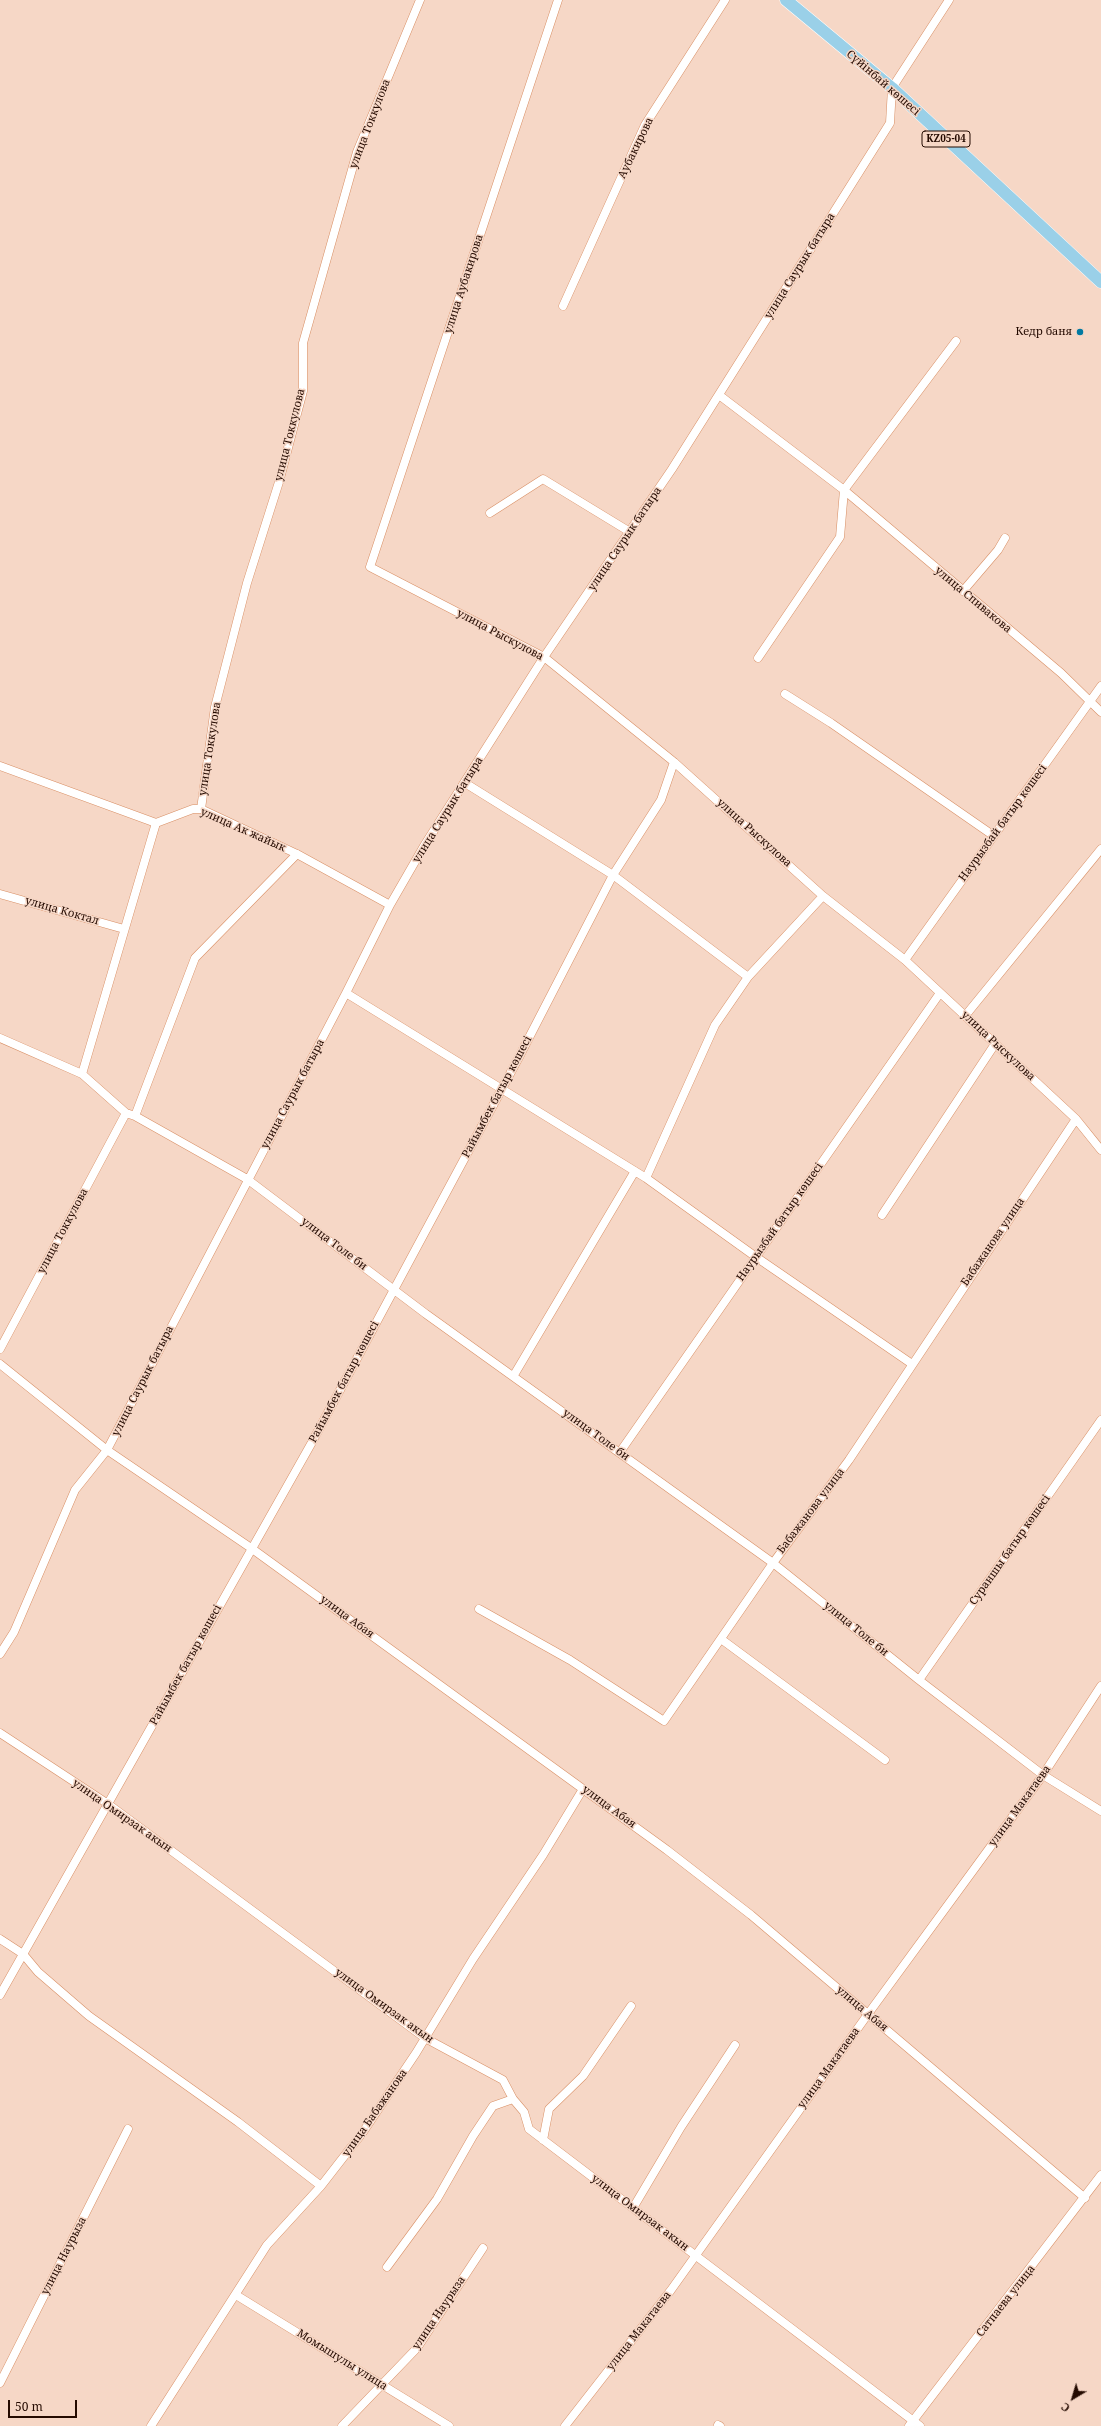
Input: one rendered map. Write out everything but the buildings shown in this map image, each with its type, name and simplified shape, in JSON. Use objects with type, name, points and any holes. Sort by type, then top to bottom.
[{"type":"main road","name":"Сүйінбай көшесі","points":[[786,0],[892,88],[1101,282]]},
{"type":"street","name":"улица Токкулова","points":[[200,809],[215,707],[247,583],[279,482],[303,391],[303,343],[357,152],[420,0]]},
{"type":"street","name":"улица Аубакирова","points":[[370,567],[558,0]]},
{"type":"street","name":"Аубакирова","points":[[564,306],[645,125],[725,0]]},
{"type":"street","name":"улица Саурык батыра","points":[[0,1654],[14,1632],[75,1490],[107,1450],[247,1179],[346,993],[390,905],[544,657],[630,532],[719,395],[890,123],[892,88],[949,0]]},
{"type":"street","points":[[758,658],[840,537],[844,490],[956,341]]},
{"type":"street","name":"улица Спивакова","points":[[719,395],[844,490],[1061,673],[1101,712]]},
{"type":"street","points":[[490,513],[543,479],[630,532]]},
{"type":"street","points":[[963,591],[998,550],[1005,538]]},
{"type":"street","name":"улица Рыскулова","points":[[370,567],[544,657],[674,762],[822,896],[904,960],[1076,1119],[1101,1150]]},
{"type":"street","name":"Наурызбай батыр көшесі","points":[[904,960],[1101,686]]},
{"type":"street","points":[[785,694],[831,722],[994,836]]},
{"type":"street","name":"Райымбек батыр көшесі","points":[[0,1995],[311,1444],[501,1090],[613,875],[661,800],[674,762]]},
{"type":"street","points":[[0,766],[156,823],[82,1074]]},
{"type":"street","points":[[465,783],[613,875],[748,977]]},
{"type":"street","name":"улица Ак жайык","points":[[156,823],[193,809],[200,809],[297,854],[390,905]]},
{"type":"street","points":[[965,1016],[1101,849]]},
{"type":"street","points":[[135,1116],[195,958],[297,854]]},
{"type":"street","name":"улица Коктал","points":[[0,894],[124,929]]},
{"type":"street","points":[[646,1178],[715,1025],[748,977],[822,896]]},
{"type":"street","points":[[346,993],[501,1090],[646,1178],[756,1257],[912,1364]]},
{"type":"street","name":"Наурызбай батыр көшесі","points":[[620,1452],[940,993]]},
{"type":"street","name":"улица Толе би","points":[[0,1038],[82,1074],[126,1113],[135,1116],[247,1179],[395,1289],[426,1314],[514,1375],[773,1563],[919,1680],[1043,1775],[1101,1811]]},
{"type":"street","points":[[882,1215],[995,1044]]},
{"type":"street","name":"улица Токкулова","points":[[0,1349],[126,1113]]},
{"type":"street","name":"Бабажанова улица","points":[[479,1608],[570,1660],[664,1720],[773,1563],[849,1460],[1076,1119]]},
{"type":"street","points":[[514,1375],[635,1171]]},
{"type":"street","name":"улица Абая","points":[[0,1364],[107,1450],[251,1548],[667,1850],[751,1915],[1085,2198]]},
{"type":"street","name":"Сураншы батыр көшесі","points":[[919,1680],[1101,1420]]},
{"type":"street","points":[[721,1639],[885,1760]]},
{"type":"street","name":"улица Макатаева","points":[[564,2426],[696,2255],[868,2014],[1043,1775],[1101,1686]]},
{"type":"street","name":"улица Омирзак акын","points":[[0,1733],[108,1804],[425,2038],[503,2080],[513,2099],[524,2112],[529,2129],[696,2255],[914,2424]]},
{"type":"street","name":"улица Бабажанова","points":[[151,2426],[267,2245],[321,2186],[363,2132],[425,2038],[583,1789]]},
{"type":"street","points":[[0,1940],[23,1954],[38,1972],[89,2016],[238,2122],[321,2186]]},
{"type":"street","points":[[543,2140],[549,2109],[583,2076],[631,2006]]},
{"type":"street","points":[[633,2208],[681,2127],[735,2045]]},
{"type":"street","points":[[387,2267],[437,2199],[473,2136],[493,2106],[513,2099]]},
{"type":"street","name":"улица Наурыза","points":[[0,2383],[128,2129]]},
{"type":"street","name":"Сатпаева улица","points":[[914,2424],[1101,2175]]},
{"type":"street","name":"улица Наурыза","points":[[342,2426],[417,2348],[483,2248]]},
{"type":"street","name":"Момышулы улица","points":[[236,2295],[449,2426]]},
{"type":"place","name":"Кедр баня","points":[[1080,332]]}]
